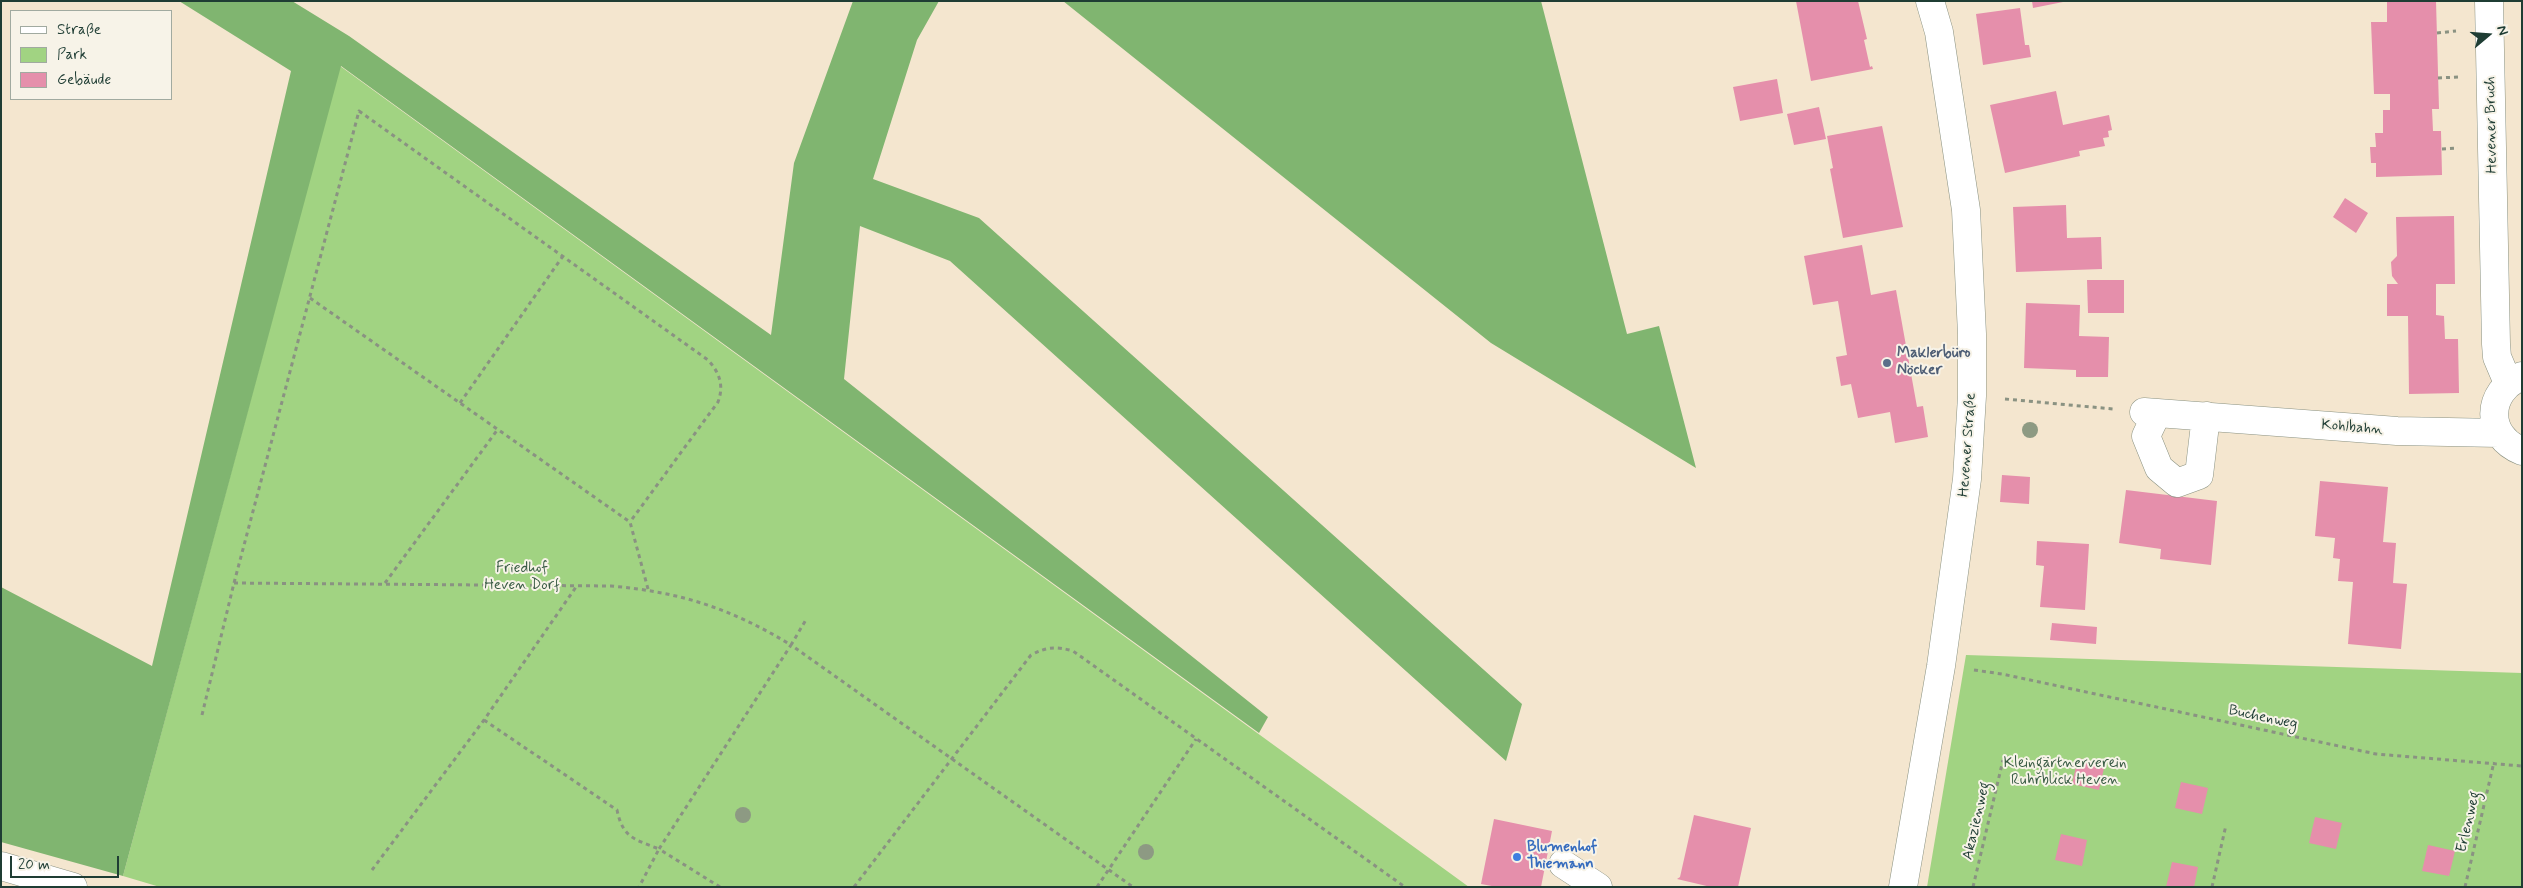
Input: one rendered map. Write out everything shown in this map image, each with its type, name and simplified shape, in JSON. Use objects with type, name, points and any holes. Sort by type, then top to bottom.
[{"type":"street","name":"Hevener Straße","points":[[1903,887],[1941,666],[1967,479],[1972,396],[1972,334],[1966,210],[1939,32],[1930,1]]},
{"type":"street","name":"Hevener Bruch","points":[[2489,1],[2496,344],[2498,357],[2515,379]]},
{"type":"street","points":[[2515,379],[2497,398],[2494,415],[2498,433],[2508,444],[2522,451]]},
{"type":"street","points":[[2150,413],[2146,436],[2159,468],[2177,483],[2199,475],[2206,416]]},
{"type":"street","name":"Kohlbahn","points":[[2150,413],[2397,432],[2498,433]]},
{"type":"street","points":[[1563,864],[1598,887]]},
{"type":"street","points":[[1,866],[73,887]]},
{"type":"path","points":[[202,715],[234,583],[359,110],[708,360],[716,369],[722,392],[718,402],[630,522]]},
{"type":"path","points":[[460,403],[563,256]]},
{"type":"path","points":[[310,298],[630,522],[648,589]]},
{"type":"path","points":[[1972,396],[2150,413]]},
{"type":"path","points":[[385,583],[498,430]]},
{"type":"path","points":[[234,583],[612,586],[648,589],[718,607],[756,624],[791,645],[1134,887]]},
{"type":"path","points":[[372,870],[484,720],[576,586]]},
{"type":"path","points":[[639,887],[659,849],[791,645],[806,618]]},
{"type":"path","points":[[854,887],[1031,655],[1044,648],[1060,647],[1073,651],[1405,887]]},
{"type":"path","name":"Buchenweg","points":[[2002,674],[2376,754],[2494,762],[2522,766]]},
{"type":"path","points":[[484,720],[616,810],[624,832],[632,838],[659,849],[720,887]]},
{"type":"path","points":[[1097,887],[1196,739]]},
{"type":"path","name":"Akazienweg","points":[[1973,887],[2003,760]]},
{"type":"path","name":"Erlenweg","points":[[2465,887],[2494,762]]},
{"type":"path","points":[[2212,887],[2226,825]]},
{"type":"green space","points":[[179,1],[292,1],[349,36],[771,335],[794,163],[853,1],[939,1],[917,40],[873,179],[979,218],[1522,704],[1506,761],[950,261],[860,226],[844,379],[1268,717],[1259,733],[341,66],[123,876],[1,842],[1,587],[152,666],[291,71]]},
{"type":"green space","points":[[1063,1],[1541,1],[1627,334],[1659,326],[1696,468],[1491,343]]},
{"type":"green space","name":"Friedhof Heven Dorf","points":[[340,66],[1469,887],[160,887],[123,876]]},
{"type":"green space","name":"Kleingärtnerverein Ruhrblick Heven","points":[[1966,655],[2522,673],[2522,887],[1927,887]]},
{"type":"building","points":[[1796,1],[1858,1],[1867,39],[1864,40],[1870,67],[1872,66],[1873,69],[1811,81]]},
{"type":"building","points":[[2032,1],[2063,1],[2063,2],[2033,8]]},
{"type":"building","points":[[2436,1],[2439,109],[2432,109],[2433,131],[2441,131],[2442,175],[2376,177],[2376,163],[2371,163],[2370,147],[2376,147],[2375,133],[2383,133],[2383,110],[2390,110],[2390,94],[2374,94],[2371,22],[2387,22],[2387,2]]},
{"type":"building","points":[[2020,8],[2025,45],[2029,45],[2031,57],[1983,65],[1976,14]]},
{"type":"building","points":[[1777,79],[1783,113],[1740,121],[1733,87]]},
{"type":"building","points":[[2056,91],[2063,125],[2109,115],[2112,130],[2108,131],[2109,137],[2103,138],[2105,146],[2079,151],[2080,156],[2005,173],[1990,105]]},
{"type":"building","points":[[1819,107],[1826,139],[1794,145],[1787,114]]},
{"type":"building","points":[[1882,126],[1903,227],[1843,238],[1830,169],[1833,168],[1827,136]]},
{"type":"building","points":[[2345,198],[2368,213],[2356,233],[2333,217]]},
{"type":"building","points":[[2066,205],[2067,238],[2101,237],[2102,269],[2016,272],[2013,207]]},
{"type":"building","points":[[2454,216],[2455,284],[2436,284],[2436,315],[2444,316],[2445,339],[2458,339],[2459,393],[2409,394],[2408,316],[2387,316],[2387,284],[2398,284],[2392,276],[2391,262],[2397,256],[2396,217]]},
{"type":"building","points":[[1862,245],[1871,295],[1896,290],[1917,407],[1923,406],[1928,437],[1895,443],[1890,412],[1858,418],[1851,384],[1841,386],[1836,357],[1847,355],[1838,301],[1813,305],[1804,256]]},
{"type":"building","points":[[2087,280],[2124,280],[2124,313],[2088,313]]},
{"type":"building","points":[[2026,303],[2080,305],[2079,336],[2109,337],[2108,377],[2076,377],[2076,370],[2024,368]]},
{"type":"building","points":[[2002,475],[2030,477],[2029,504],[2000,502]]},
{"type":"building","points":[[2320,481],[2388,487],[2383,542],[2396,543],[2393,583],[2407,584],[2401,649],[2348,644],[2353,582],[2338,581],[2340,559],[2333,558],[2335,538],[2315,536]]},
{"type":"building","points":[[2126,490],[2217,501],[2211,565],[2160,559],[2161,549],[2119,543]]},
{"type":"building","points":[[2037,541],[2089,544],[2085,610],[2040,607],[2044,566],[2036,565]]},
{"type":"building","points":[[2052,623],[2097,627],[2096,644],[2050,640]]},
{"type":"building","points":[[2078,758],[2105,764],[2099,790],[2072,784]]},
{"type":"building","points":[[2181,782],[2208,788],[2202,814],[2175,808]]},
{"type":"building","points":[[1694,815],[1751,828],[1738,887],[1711,887],[1677,879],[1680,877]]},
{"type":"building","points":[[2315,817],[2342,823],[2336,849],[2309,843]]},
{"type":"building","name":"Blumenhof Thiemann","points":[[1494,819],[1552,831],[1541,887],[1497,887],[1481,884]]},
{"type":"building","points":[[2061,834],[2087,840],[2082,866],[2055,860]]},
{"type":"building","points":[[2428,845],[2455,851],[2449,876],[2422,871]]},
{"type":"building","points":[[2172,862],[2198,867],[2194,887],[2166,887]]},
{"type":"place","name":"Maklerbüro Nöcker","points":[[1887,363]]},
{"type":"place","name":"Blumenhof Thiemann","points":[[1517,857]]}]
